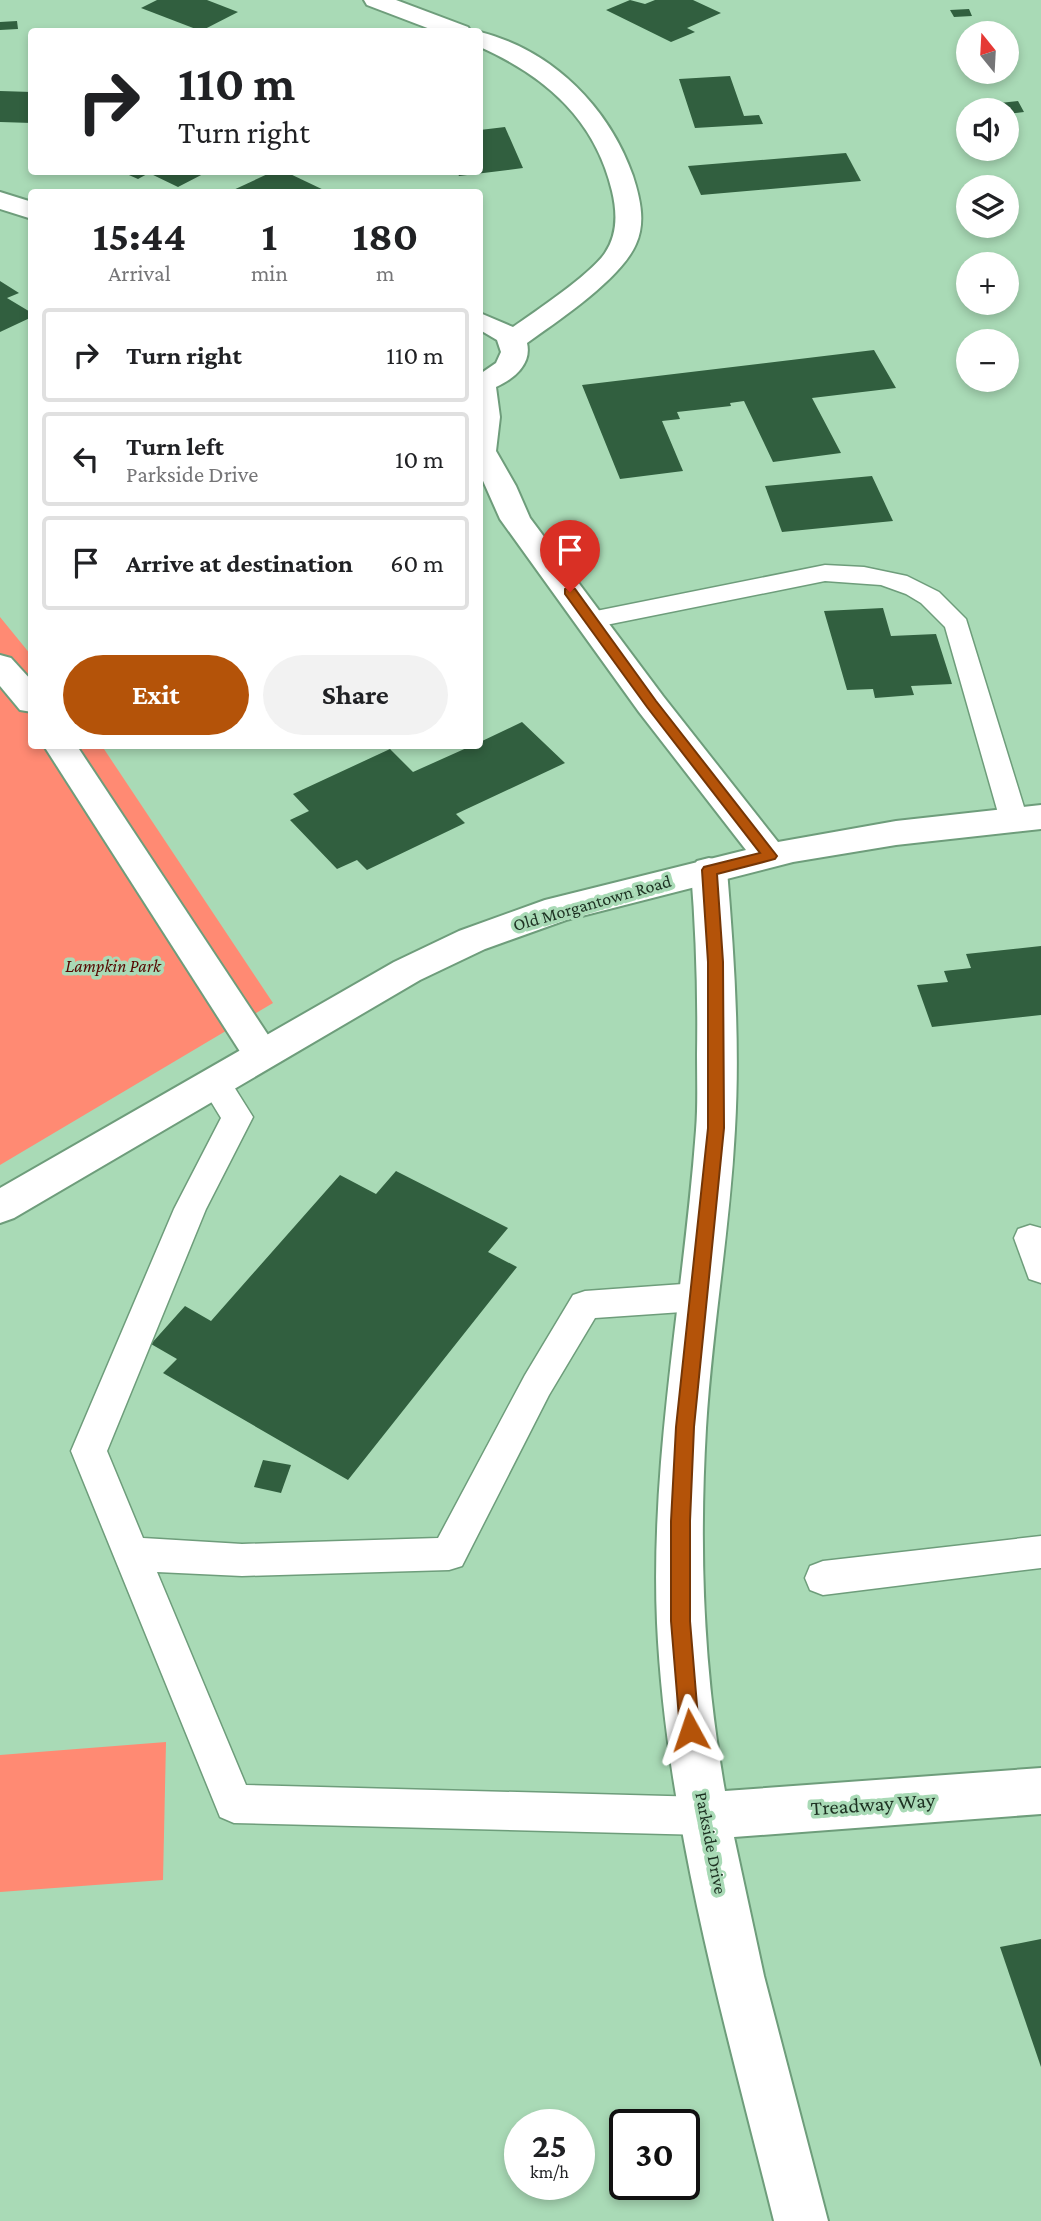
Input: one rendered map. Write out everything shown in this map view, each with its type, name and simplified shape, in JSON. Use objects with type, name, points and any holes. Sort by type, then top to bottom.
[{"type":"street","points":[[375,0],[449,28]]},
{"type":"street","points":[[483,40],[519,57],[570,90],[603,131],[627,199],[629,221],[624,242],[613,261],[599,277],[512,340]]},
{"type":"street","points":[[0,200],[28,210]]},
{"type":"street","points":[[483,314],[570,296]]},
{"type":"street","points":[[483,322],[500,329],[512,340],[516,352],[512,365],[500,376],[483,383]]},
{"type":"street","points":[[483,401],[486,418],[483,434]]},
{"type":"street","points":[[483,455],[501,486],[515,519],[651,704],[769,856]]},
{"type":"street","points":[[0,665],[28,697]]},
{"type":"street","points":[[62,749],[261,1054]]},
{"type":"street","name":"Old Morgantown Road","points":[[0,1207],[407,971],[472,940],[558,909],[769,856],[896,833],[1028,818]]},
{"type":"street","name":"Parkside Drive","points":[[709,870],[716,962],[716,1128],[685,1427],[680,1621],[690,1730],[705,1816],[739,1976],[801,2221]]},
{"type":"street","name":"Treadway Way","points":[[705,1816],[1041,1791]]},
{"type":"lane","points":[[591,620],[825,573],[858,573],[890,579],[922,591],[944,608],[957,625],[1028,818]]},
{"type":"lane","points":[[215,1082],[237,1117],[190,1209],[89,1451],[234,1804],[705,1816]]},
{"type":"lane","points":[[1030,1238],[1041,1269]]},
{"type":"lane","points":[[131,1554],[242,1560],[449,1554],[537,1385],[585,1305],[697,1297]]},
{"type":"lane","points":[[823,1578],[1041,1552]]},
{"type":"green space","name":"Lampkin Park","points":[[0,617],[28,651],[28,749],[104,749],[273,1003],[0,1165]]},
{"type":"green space","points":[[166,1742],[163,1880],[0,1892],[0,1755]]},
{"type":"building","points":[[157,0],[207,0],[238,12],[207,28],[193,28],[141,8]]},
{"type":"building","points":[[630,0],[645,4],[655,0],[693,0],[721,13],[687,28],[695,32],[671,42],[606,10]]},
{"type":"building","points":[[969,9],[972,16],[954,17],[950,10]]},
{"type":"building","points":[[17,21],[18,29],[0,30],[0,22]]},
{"type":"building","points":[[730,76],[744,116],[759,115],[763,124],[695,128],[679,79]]},
{"type":"building","points":[[0,91],[28,92],[28,123],[0,122]]},
{"type":"building","points":[[505,127],[523,168],[483,173],[483,130]]},
{"type":"building","points":[[846,153],[861,181],[701,195],[688,166]]},
{"type":"building","points":[[129,175],[145,175],[138,179]]},
{"type":"building","points":[[153,175],[201,175],[178,187]]},
{"type":"building","points":[[266,175],[292,175],[322,189],[235,189]]},
{"type":"building","points":[[0,281],[19,293],[7,298],[28,311],[28,319],[0,332]]},
{"type":"building","points":[[874,350],[896,388],[812,398],[841,453],[773,462],[744,401],[730,403],[731,406],[677,412],[680,419],[662,421],[683,471],[620,479],[582,385]]},
{"type":"building","points":[[872,476],[893,521],[782,532],[765,486]]},
{"type":"building","points":[[883,608],[891,636],[936,634],[952,684],[911,686],[914,695],[875,698],[873,689],[847,690],[824,611]]},
{"type":"building","points":[[522,722],[565,763],[456,814],[465,823],[367,870],[357,860],[337,869],[290,820],[309,811],[293,794],[390,749],[413,772],[464,749],[483,749],[483,741]]},
{"type":"building","points":[[1041,946],[1041,1015],[932,1027],[917,985],[948,982],[944,971],[971,968],[966,954]]},
{"type":"building","points":[[396,1171],[508,1228],[488,1252],[517,1267],[348,1480],[163,1373],[177,1359],[151,1344],[185,1306],[211,1321],[340,1175],[376,1194]]},
{"type":"building","points":[[263,1460],[291,1465],[281,1493],[254,1487]]},
{"type":"building","points":[[1041,1939],[1041,2067],[1000,1947]]},
{"type":"route","points":[[570,592],[651,704],[769,856],[709,870],[716,962],[716,1128],[685,1427],[681,1521],[680,1621],[690,1730]]}]
